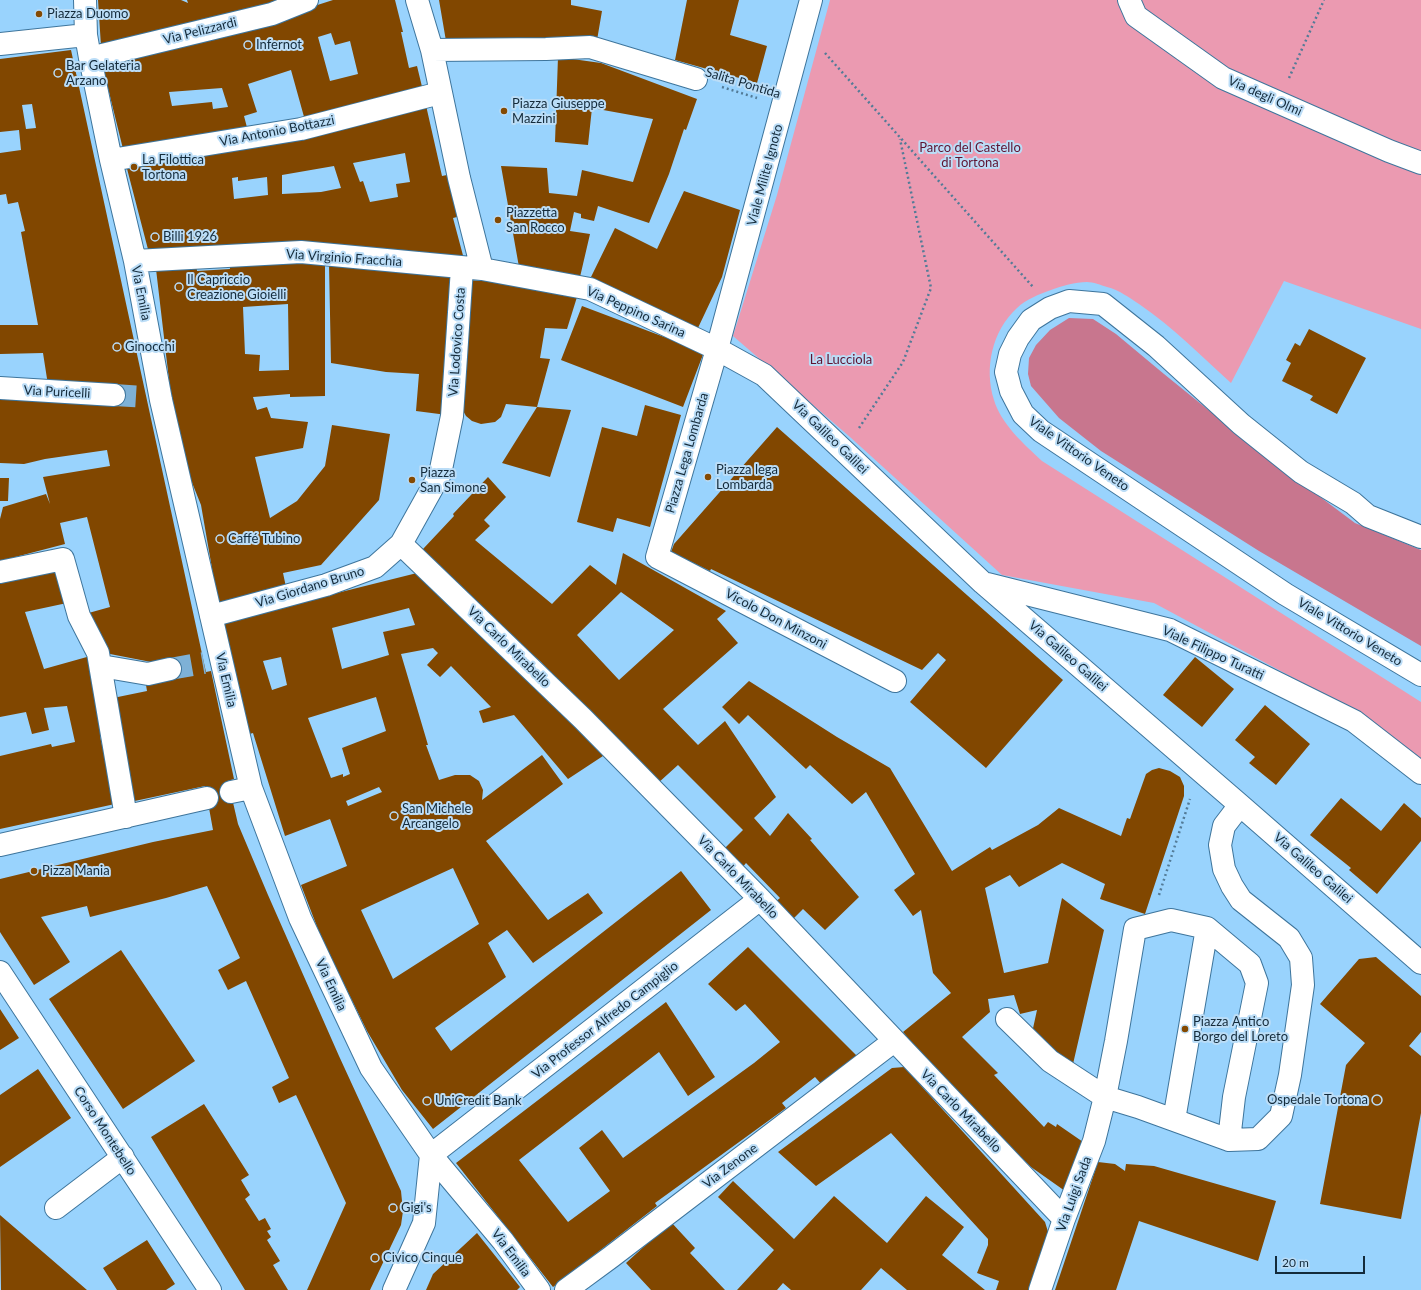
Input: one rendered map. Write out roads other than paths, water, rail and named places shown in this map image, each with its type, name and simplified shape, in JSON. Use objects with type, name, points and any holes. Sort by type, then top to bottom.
[{"type":"street","name":"Via Emilia","points":[[85,0],[86,35],[111,160],[135,261],[154,399],[211,616],[213,661],[241,790],[371,1068],[431,1155],[503,1241],[539,1290]]},
{"type":"street","name":"Via Pelizzardi","points":[[90,58],[272,14],[307,0]]},
{"type":"street","points":[[417,0],[432,50],[440,92]]},
{"type":"street","name":"Viale Milite Ignoto","points":[[717,349],[811,0]]},
{"type":"street","name":"Via degli Olmi","points":[[1129,0],[1136,16],[1223,78],[1421,164]]},
{"type":"street","points":[[0,44],[86,35]]},
{"type":"street","points":[[432,50],[590,48],[696,79]]},
{"type":"street","name":"Via Antonio Bottazzi","points":[[111,160],[301,129],[440,92]]},
{"type":"street","name":"Via Lodovico Costa","points":[[401,544],[440,474],[452,416],[472,269],[459,178],[440,92]]},
{"type":"street","name":"Via Virginio Fracchia","points":[[135,261],[301,252],[472,269]]},
{"type":"street","name":"Via Peppino Sarina","points":[[472,269],[590,289],[717,349]]},
{"type":"street","name":"Viale Vittorio Veneto","points":[[1421,537],[1368,516],[1353,503],[1301,472],[1241,424],[1156,346],[1103,304],[1069,301],[1050,308],[1031,320],[1018,338],[1010,354],[1006,372],[1011,391],[1023,414],[1041,431],[1285,594],[1421,675]]},
{"type":"street","name":"Via Galileo Galilei","points":[[717,349],[764,375],[983,583],[1421,963]]},
{"type":"street","name":"Piazza Lega Lombarda","points":[[657,557],[717,349]]},
{"type":"street","name":"Via Puricelli","points":[[0,388],[114,395]]},
{"type":"street","name":"Via Giordano Bruno","points":[[211,616],[326,585],[375,567],[401,544]]},
{"type":"street","name":"Via Carlo Mirabello","points":[[401,544],[584,719],[760,899],[1064,1219]]},
{"type":"street","name":"Vicolo Don Minzoni","points":[[657,557],[895,681]]},
{"type":"street","points":[[0,572],[63,559],[79,616],[98,652],[126,816]]},
{"type":"street","name":"Viale Filippo Turatti","points":[[983,583],[1170,630],[1354,721],[1421,773]]},
{"type":"street","points":[[101,666],[148,674],[170,669]]},
{"type":"street","points":[[0,845],[207,798]]},
{"type":"street","points":[[1007,1019],[1050,1061],[1105,1097],[1230,1140],[1258,1139],[1281,1116],[1290,1075],[1303,985],[1301,958],[1289,938],[1241,900],[1224,870],[1220,845],[1224,826],[1240,805]]},
{"type":"street","name":"Via Professor Alfredo Campiglio","points":[[431,1155],[760,899]]},
{"type":"street","name":"Via Luigi Sada","points":[[1040,1290],[1064,1219],[1094,1141],[1105,1097],[1135,930],[1171,920],[1207,928]]},
{"type":"street","points":[[1207,928],[1250,964],[1257,984],[1234,1097],[1230,1140]]},
{"type":"street","points":[[1174,1120],[1207,928]]},
{"type":"street","name":"Corso Montebello","points":[[0,972],[210,1290]]},
{"type":"street","name":"Via Zenone","points":[[566,1290],[894,1041]]},
{"type":"street","points":[[394,1290],[424,1223],[431,1155]]},
{"type":"street","points":[[56,1208],[123,1157]]},
{"type":"tunnel","points":[[114,395],[146,397]]},
{"type":"tunnel","points":[[170,669],[204,663]]},
{"type":"place","name":"Piazza Duomo","points":[[39,14]]},
{"type":"place","name":"Infernot","points":[[248,45]]},
{"type":"place","name":"Bar Gelateria Arzano","points":[[58,73]]},
{"type":"place","name":"Piazza Giuseppe Mazzini","points":[[504,111]]},
{"type":"place","name":"La Filottica Tortona","points":[[134,167]]},
{"type":"place","name":"Piazzetta San Rocco","points":[[498,220]]},
{"type":"place","name":"Billi 1926","points":[[155,237]]},
{"type":"place","name":"Il Capriccio Creazione Gioielli","points":[[179,287]]},
{"type":"place","name":"Ginocchi","points":[[117,347]]},
{"type":"place","name":"Piazza lega Lombarda","points":[[708,477]]},
{"type":"place","name":"Piazza San Simone","points":[[412,480]]},
{"type":"place","name":"Caffé Tubino","points":[[220,539]]},
{"type":"place","name":"San Michele Arcangelo","points":[[394,816]]},
{"type":"place","name":"Pizza Mania","points":[[34,871]]},
{"type":"place","name":"Piazza Antico Borgo del Loreto","points":[[1185,1029]]},
{"type":"place","name":"Ospedale Tortona","points":[[1377,1100]]},
{"type":"place","name":"UniCredit Bank","points":[[427,1101]]},
{"type":"place","name":"Gigi's","points":[[393,1208]]},
{"type":"place","name":"Civico Cinque","points":[[375,1258]]},
{"type":"park label","name":"Parco del Castello di Tortona","points":[[970,156]]},
{"type":"park label","name":"La Lucciola","points":[[841,360]]}]
